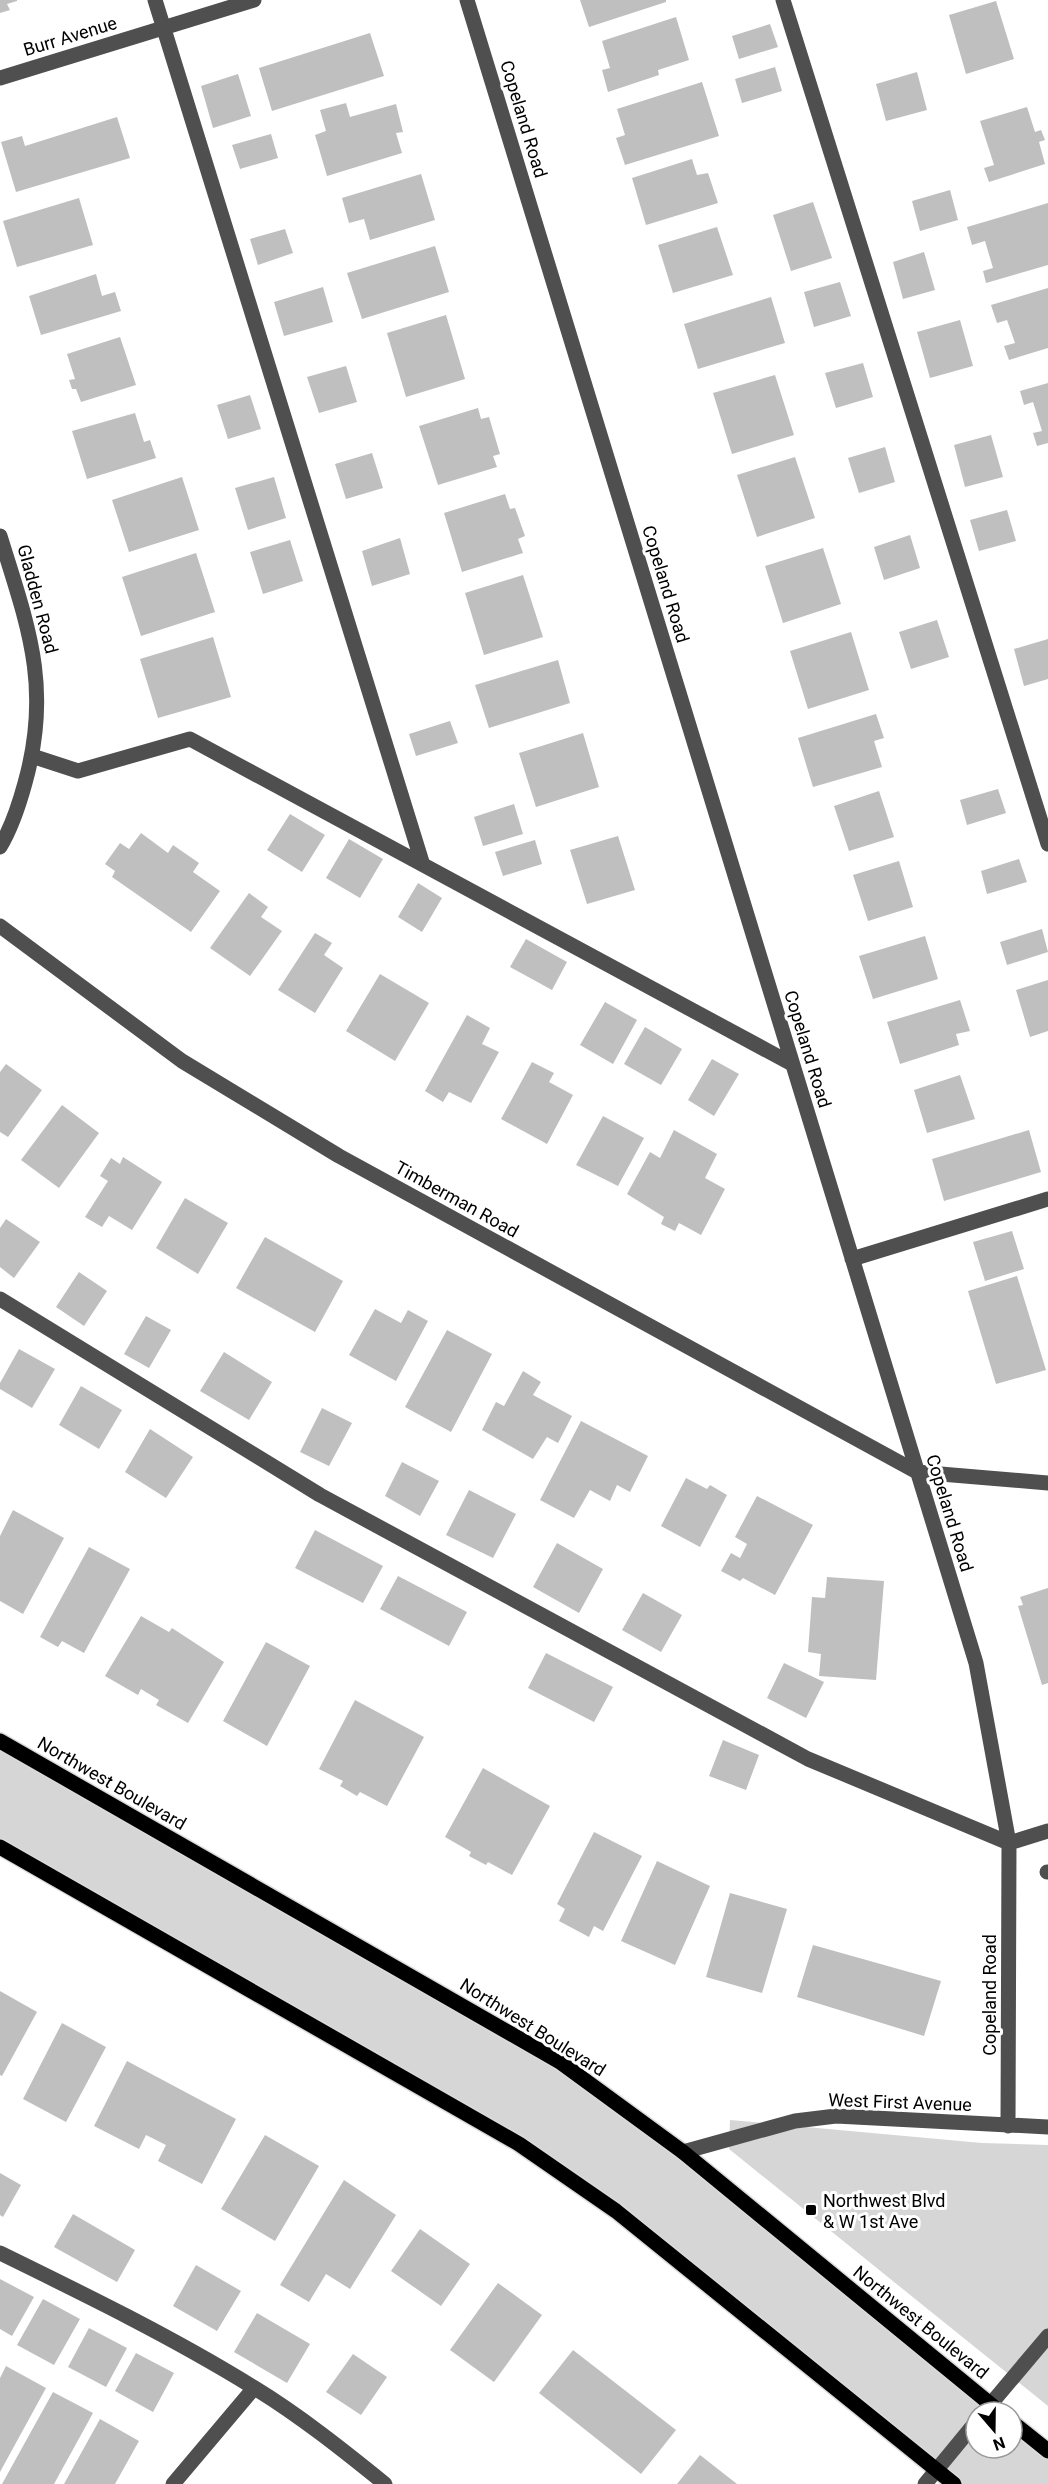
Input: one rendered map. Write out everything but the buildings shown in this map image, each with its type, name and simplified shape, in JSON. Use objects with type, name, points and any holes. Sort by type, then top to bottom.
[{"type":"main road","name":"Northwest Boulevard","points":[[0,1741],[560,2062],[683,2152],[981,2400]]},
{"type":"main road","points":[[0,1847],[519,2144],[616,2211],[954,2484]]},
{"type":"main road","points":[[1024,2432],[1048,2451]]},
{"type":"street","points":[[155,0],[422,862]]},
{"type":"street","name":"Burr Avenue","points":[[0,78],[254,0]]},
{"type":"street","name":"Copeland Road","points":[[467,0],[976,1662],[1009,1843],[1008,2126]]},
{"type":"street","points":[[783,0],[1048,844]]},
{"type":"street","name":"Gladden Road","points":[[0,536],[29,630],[35,661],[38,701],[32,756],[17,810],[0,847]]},
{"type":"street","points":[[32,756],[78,771],[190,739],[422,862],[792,1064]]},
{"type":"street","name":"Timberman Road","points":[[0,926],[182,1061],[339,1156],[917,1472]]},
{"type":"street","points":[[852,1259],[1048,1199]]},
{"type":"street","points":[[0,1299],[320,1495],[808,1759],[1009,1843],[1048,1831]]},
{"type":"street","points":[[917,1472],[1048,1483]]},
{"type":"street","name":"West First Avenue","points":[[683,2152],[795,2121],[836,2116],[1048,2127]]},
{"type":"street","points":[[0,2253],[118,2311],[254,2388],[352,2457],[385,2484]]},
{"type":"street","points":[[999,2400],[1048,2336]]},
{"type":"street","points":[[173,2484],[254,2388]]},
{"type":"street","points":[[925,2484],[964,2437]]},
{"type":"shaded area","points":[[0,1741],[560,2062],[985,2400],[964,2400],[964,2460],[1024,2460],[1024,2432],[1048,2451],[1048,2484],[954,2484],[567,2176],[0,1847]]},
{"type":"shaded area","points":[[730,2120],[982,2143],[1048,2145],[1048,2406],[729,2149]]},
{"type":"place","name":"Northwest Blvd & W 1st Ave","points":[[811,2210]]}]
